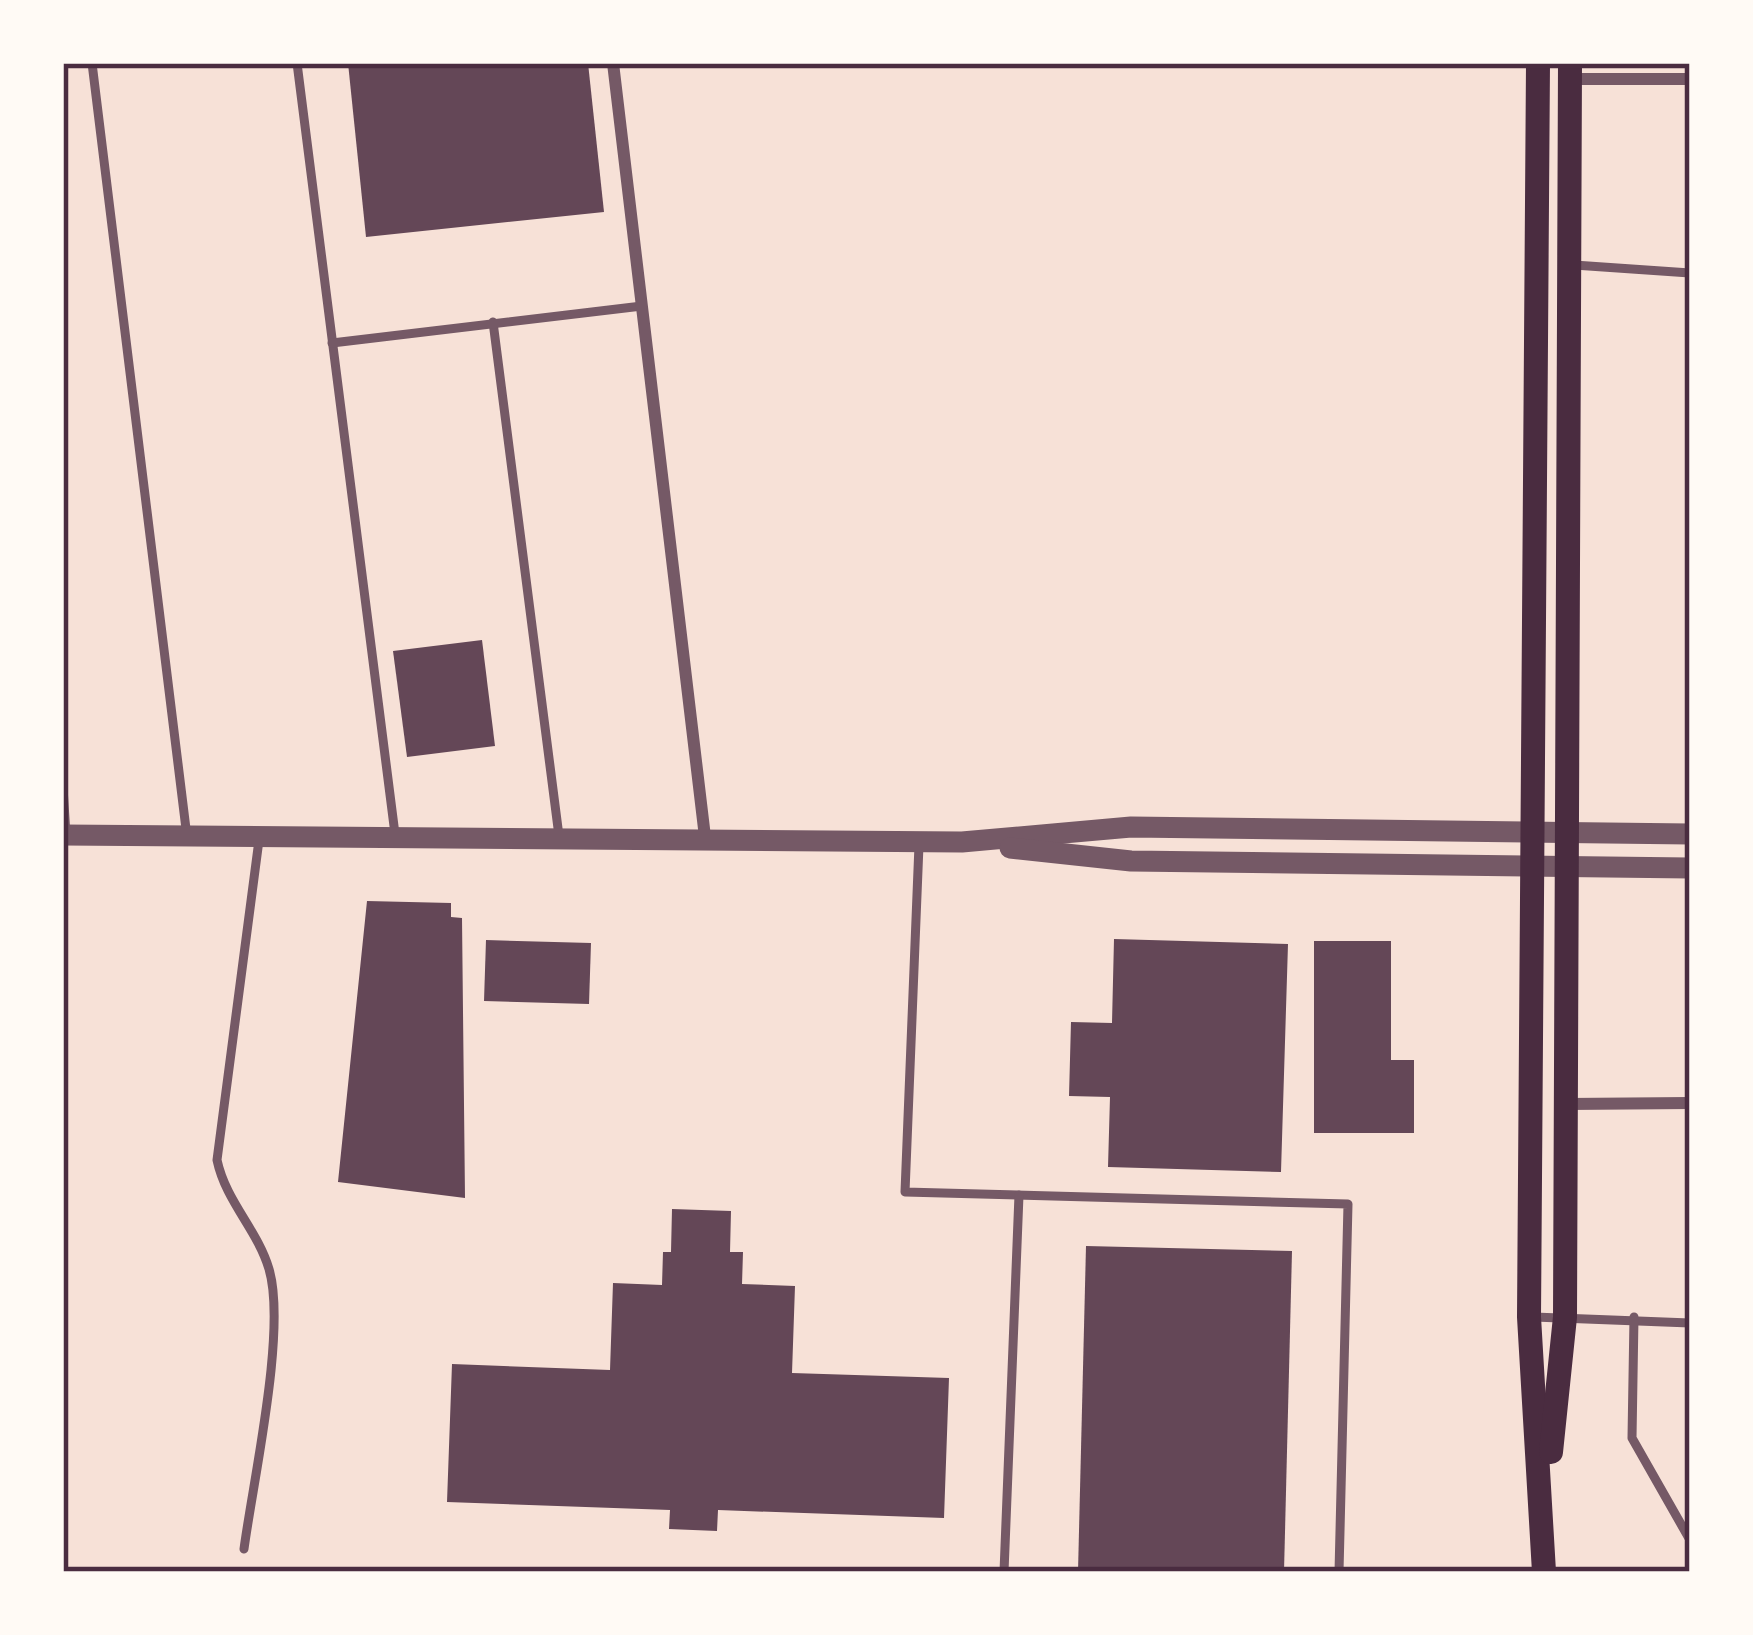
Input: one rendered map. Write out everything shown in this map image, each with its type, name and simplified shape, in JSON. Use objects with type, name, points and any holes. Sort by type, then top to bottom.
[{"type":"main road","points":[[1538,63],[1529,1317],[1545,1514]]},
{"type":"main road","points":[[1544,1572],[1545,1514],[1565,1318],[1570,71]]},
{"type":"street","points":[[613,63],[705,837]]},
{"type":"street","points":[[1570,71],[1690,80]]},
{"type":"street","points":[[64,836],[395,834],[962,842],[1131,827],[1690,834]]},
{"type":"street","points":[[962,842],[1131,861],[1690,868]]},
{"type":"street","points":[[1566,1104],[1690,1103]]},
{"type":"lane","points":[[92,63],[187,837]]},
{"type":"lane","points":[[297,63],[395,834]]},
{"type":"lane","points":[[1569,264],[1690,273]]},
{"type":"lane","points":[[332,343],[642,306]]},
{"type":"lane","points":[[494,322],[559,836]]},
{"type":"lane","points":[[63,787],[64,836]]},
{"type":"lane","points":[[244,1549],[275,1331],[269,1269],[224,1192],[217,1160],[259,838]]},
{"type":"lane","points":[[919,842],[905,1192],[1348,1204],[1339,1572]]},
{"type":"lane","points":[[1004,1572],[1019,1195]]},
{"type":"lane","points":[[1529,1317],[1634,1317],[1690,1323]]},
{"type":"lane","points":[[1634,1317],[1632,1438],[1690,1540]]},
{"type":"building","points":[[348,63],[588,63],[604,212],[366,237]]},
{"type":"building","points":[[482,640],[495,746],[407,757],[393,651]]},
{"type":"building","points":[[367,901],[451,903],[451,917],[462,918],[465,1198],[338,1182]]},
{"type":"building","points":[[1114,939],[1288,944],[1281,1172],[1108,1167],[1110,1097],[1069,1096],[1071,1022],[1112,1023]]},
{"type":"building","points":[[486,940],[591,943],[589,1004],[484,1001]]},
{"type":"building","points":[[1314,941],[1391,941],[1391,1060],[1414,1060],[1414,1133],[1314,1133]]},
{"type":"building","points":[[672,1209],[731,1211],[730,1252],[743,1252],[742,1284],[795,1286],[792,1373],[949,1378],[944,1518],[718,1510],[717,1531],[669,1529],[670,1510],[447,1502],[452,1364],[610,1370],[613,1283],[662,1285],[663,1252],[671,1252]]},
{"type":"building","points":[[1086,1246],[1292,1251],[1284,1572],[1078,1572]]}]
